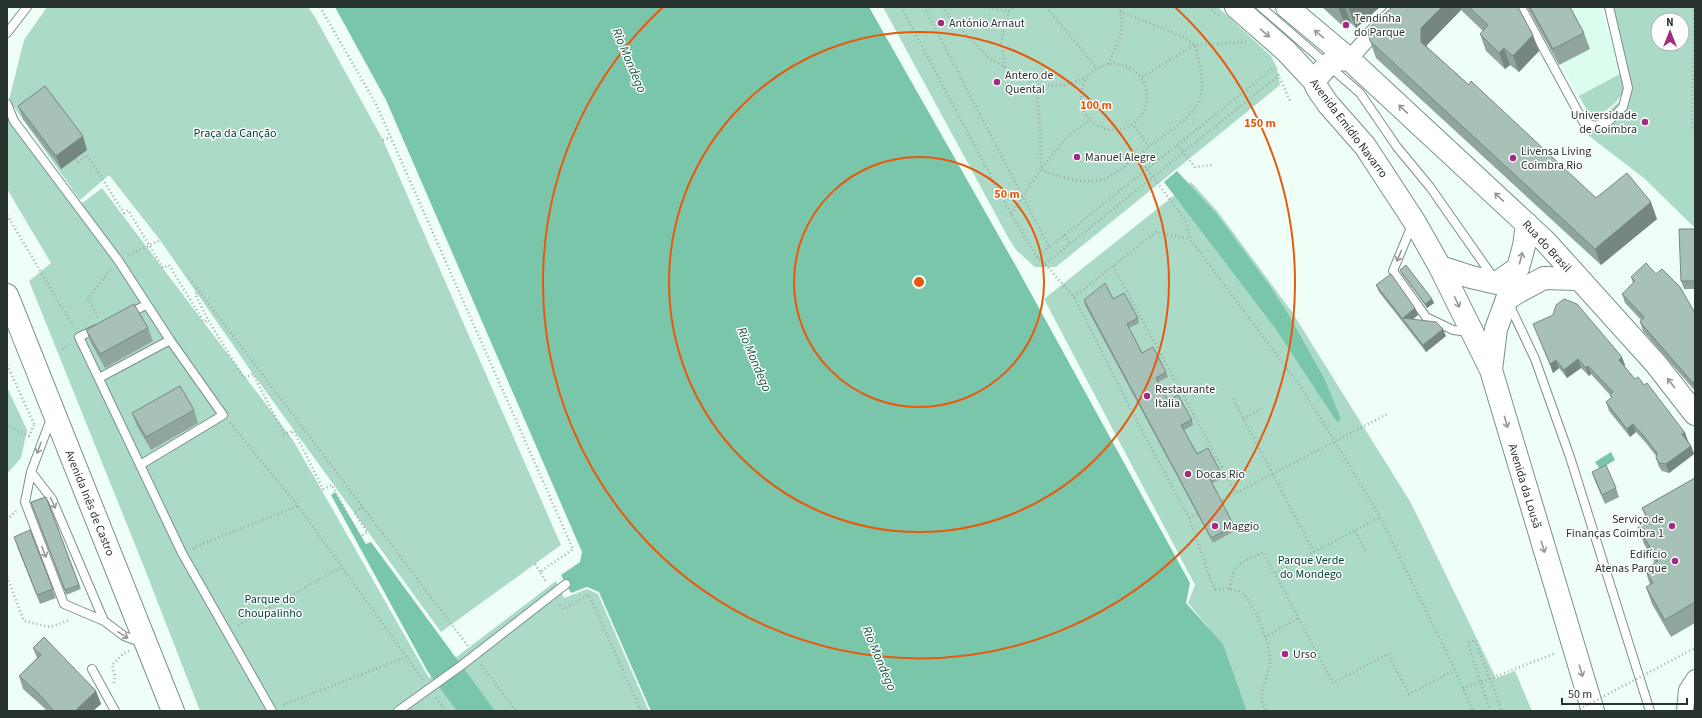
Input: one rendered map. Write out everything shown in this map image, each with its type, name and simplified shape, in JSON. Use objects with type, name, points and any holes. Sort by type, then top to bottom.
[{"type":"main road","name":"Avenida Emídio Navarro","points":[[1236,7],[1286,51],[1314,81],[1328,104],[1365,146],[1414,220],[1440,267]]},
{"type":"main road","points":[[1287,7],[1349,59]]},
{"type":"main road","points":[[1314,81],[1328,64],[1336,59],[1349,59]]},
{"type":"main road","name":"Rua do Brasil","points":[[1349,59],[1546,242],[1577,279],[1656,364],[1695,414]]},
{"type":"main road","points":[[1491,370],[1502,291],[1518,268],[1524,246],[1527,224]]},
{"type":"main road","points":[[1440,267],[1471,277],[1502,291],[1518,292],[1544,278],[1577,279]]},
{"type":"main road","name":"Avenida da Lousã","points":[[1440,267],[1491,370],[1593,711]]},
{"type":"main road","name":"Avenida Inês de Castro","points":[[7,295],[173,711]]},
{"type":"street","points":[[1349,59],[1400,7]]},
{"type":"street","points":[[1685,711],[1687,690],[1695,678]]},
{"type":"lane","points":[[7,33],[26,7]]},
{"type":"lane","points":[[1261,7],[1360,93],[1397,146],[1430,187],[1502,291],[1535,359],[1570,457],[1650,711]]},
{"type":"lane","points":[[1521,7],[1584,123],[1596,126],[1610,120],[1623,106],[1628,88],[1609,7]]},
{"type":"lane","points":[[7,104],[14,121],[118,260],[146,305],[223,415],[140,465]]},
{"type":"lane","points":[[1414,220],[1393,271],[1426,317],[1453,330],[1472,333]]},
{"type":"lane","points":[[118,319],[146,305]]},
{"type":"lane","points":[[104,326],[79,337],[182,553],[272,711]]},
{"type":"lane","points":[[99,378],[170,340]]},
{"type":"lane","points":[[53,412],[31,472],[25,502],[64,604],[104,621],[124,636],[147,645]]},
{"type":"lane","points":[[31,472],[52,499],[104,621]]},
{"type":"lane","points":[[398,711],[432,687],[566,584]]},
{"type":"lane","points":[[92,669],[115,711]]},
{"type":"path","points":[[320,7],[376,104],[391,136],[573,549],[540,572]]},
{"type":"path","points":[[901,7],[1011,214],[1037,257],[1074,297],[1139,425],[1189,518],[1207,572],[1215,589],[1230,589],[1240,592],[1247,599],[1265,637],[1270,662],[1262,700],[1267,711]]},
{"type":"path","points":[[924,7],[1049,248]]},
{"type":"path","points":[[942,7],[951,20],[989,58],[1036,86],[1064,85],[1086,78],[1097,68],[1108,64],[1120,64],[1132,69],[1142,77],[1146,86],[1148,95],[1144,114],[1133,124],[1118,130],[1108,130],[1098,126],[1090,120],[1084,110],[1081,99],[1082,88],[1086,78]]},
{"type":"path","points":[[985,7],[1009,11]]},
{"type":"path","points":[[1006,68],[1001,42],[1009,11],[1014,7]]},
{"type":"path","points":[[1046,7],[1097,68]]},
{"type":"path","points":[[1108,64],[1121,35],[1122,23],[1120,7]]},
{"type":"path","points":[[1692,7],[1694,13],[1692,126],[1695,130]]},
{"type":"path","points":[[1041,169],[1057,176],[1080,180],[1103,179],[1138,157],[1190,114],[1200,101],[1202,85],[1195,45],[1183,37],[1120,11]]},
{"type":"path","points":[[1142,77],[1195,45],[1247,42],[1252,46]]},
{"type":"path","points":[[1271,64],[1275,67],[1290,101]]},
{"type":"path","points":[[1037,257],[1275,67]]},
{"type":"path","points":[[1045,264],[1279,75]]},
{"type":"path","points":[[1036,86],[1040,126],[1041,169]]},
{"type":"path","points":[[1011,214],[1041,169],[1069,135],[1090,120]]},
{"type":"path","points":[[1133,124],[1149,147]]},
{"type":"path","points":[[383,140],[391,136]]},
{"type":"path","points":[[1177,145],[1195,167],[1212,165]]},
{"type":"path","points":[[75,158],[78,162],[87,155],[124,213],[128,210],[163,268],[169,265],[204,322],[208,320]]},
{"type":"path","points":[[1138,157],[1186,221],[1190,239],[1300,386],[1334,440],[1380,517],[1455,670],[1473,711]]},
{"type":"path","points":[[7,215],[79,337]]},
{"type":"path","points":[[1074,297],[1156,232],[1190,239]]},
{"type":"path","points":[[1064,235],[1070,244]]},
{"type":"path","points":[[1113,266],[1236,493]]},
{"type":"path","points":[[187,275],[516,711]]},
{"type":"path","points":[[200,291],[195,294],[208,320],[244,378],[253,374],[284,434],[294,431],[323,489],[332,485],[360,537],[367,532],[354,512],[363,507]]},
{"type":"path","points":[[7,365],[34,424],[29,436],[7,425]]},
{"type":"path","points":[[1233,399],[1314,552]]},
{"type":"path","points":[[1243,419],[1263,408]]},
{"type":"path","points":[[1215,504],[1334,440],[1389,413]]},
{"type":"path","points":[[223,415],[298,506],[406,657],[432,687],[446,711]]},
{"type":"path","points":[[197,554],[194,548],[298,506]]},
{"type":"path","points":[[1189,518],[1202,511]]},
{"type":"path","points":[[1275,574],[1380,517]]},
{"type":"path","points":[[1355,531],[1366,551]]},
{"type":"path","points":[[1230,589],[1231,575],[1236,566],[1263,552],[1333,683],[1388,654],[1409,694],[1455,670]]},
{"type":"path","points":[[535,564],[563,609],[589,595],[641,711]]},
{"type":"path","points":[[227,632],[342,568]]},
{"type":"path","points":[[7,576],[24,621],[50,627],[89,614]]},
{"type":"path","points":[[1265,637],[1298,618]]},
{"type":"path","points":[[1490,711],[1468,643],[1475,640],[1502,711]]},
{"type":"path","points":[[1576,711],[1695,648]]},
{"type":"path","points":[[112,665],[124,653]]},
{"type":"path","points":[[1463,689],[1557,653]]},
{"type":"path","points":[[283,711],[280,706],[406,657]]},
{"type":"shaded area","points":[[1530,7],[1601,7],[1624,87],[1618,101],[1599,116],[1589,116]]},
{"type":"green space","name":"Praça da Canção","points":[[47,7],[308,7],[383,140],[561,545],[441,632],[253,374],[160,240],[109,175],[80,200],[9,100],[24,40]]},
{"type":"green space","points":[[883,7],[1218,7],[1271,56],[1277,68],[1280,85],[1056,267],[1035,267],[1017,251],[1009,239]]},
{"type":"green space","name":"Universidade de Coimbra","points":[[1604,7],[1695,7],[1695,228],[1645,179],[1584,132],[1619,102],[1625,87]]},
{"type":"green space","points":[[1620,74],[1623,88],[1618,99],[1610,108],[1599,114],[1590,115],[1579,96]]},
{"type":"green space","name":"Parque do Choupalinho","points":[[7,114],[76,208],[102,188],[293,440],[429,678],[556,581],[564,598],[587,589],[598,594],[649,711],[200,711],[29,281],[51,263],[7,189]]},
{"type":"green space","name":"Parque Verde do Mondego","points":[[1191,182],[1218,212],[1292,312],[1411,503],[1496,678],[1515,671],[1532,711],[1247,711],[1223,645],[1188,603],[1195,585],[1044,299]]},
{"type":"green space","points":[[7,387],[27,430],[21,458],[7,474]]},
{"type":"water","name":"Rio Mondego","points":[[335,7],[869,7],[1017,268],[1190,583],[1186,603],[1223,644],[1247,711],[651,711],[599,592],[587,587],[571,593],[561,575],[580,562],[582,552],[386,100]]},
{"type":"water","points":[[1177,171],[1216,213],[1272,289],[1290,317],[1324,378],[1341,419],[1337,422],[1275,328],[1164,182]]},
{"type":"water","points":[[1611,452],[1615,460],[1600,469],[1595,462]]},
{"type":"water","points":[[335,492],[366,544],[371,542],[495,711],[457,711],[428,672],[331,495]]},
{"type":"building","name":"Livensa Living Coimbra Rio","points":[[1392,7],[1442,7],[1421,28],[1421,42],[1469,85],[1471,81],[1596,198],[1627,173],[1651,202],[1595,249],[1370,41],[1368,31],[1370,27]]},
{"type":"building","points":[[1469,7],[1518,7],[1533,35],[1513,56],[1504,48],[1499,53],[1480,34],[1488,25]]},
{"type":"building","points":[[1530,7],[1570,7],[1584,33],[1553,49]]},
{"type":"building","points":[[45,86],[83,136],[56,156],[18,106]]},
{"type":"building","points":[[1679,229],[1695,229],[1695,281],[1681,281]]},
{"type":"building","points":[[1646,263],[1656,274],[1662,269],[1680,287],[1695,313],[1695,380],[1693,383],[1640,322],[1644,317],[1622,294],[1635,281],[1631,277]]},
{"type":"building","points":[[1406,265],[1432,299],[1425,304],[1400,270]]},
{"type":"building","points":[[1391,274],[1415,308],[1403,318],[1436,322],[1443,329],[1423,345],[1376,285]]},
{"type":"building","points":[[1105,283],[1113,299],[1124,293],[1138,318],[1127,324],[1142,353],[1153,347],[1166,372],[1156,378],[1168,400],[1178,395],[1192,420],[1181,425],[1197,454],[1208,448],[1221,473],[1210,479],[1234,526],[1211,538],[1084,300]]},
{"type":"building","points":[[1564,299],[1577,304],[1622,357],[1619,360],[1635,379],[1638,377],[1644,385],[1647,383],[1685,433],[1682,434],[1691,446],[1666,464],[1659,463],[1656,458],[1657,453],[1643,435],[1633,424],[1627,429],[1606,402],[1612,397],[1610,395],[1613,392],[1588,366],[1586,368],[1578,359],[1564,370],[1556,360],[1550,364],[1533,324],[1553,315],[1556,305]]},
{"type":"building","points":[[134,304],[148,328],[100,354],[86,330]]},
{"type":"building","points":[[180,386],[194,410],[146,437],[132,413]]},
{"type":"building","points":[[1606,465],[1616,488],[1602,495],[1592,472]]},
{"type":"building","name":"Edifício Atenas Parque","points":[[1695,478],[1695,602],[1665,620],[1646,587],[1653,583],[1645,569],[1658,561],[1638,527],[1649,520],[1642,508]]},
{"type":"building","points":[[46,497],[79,585],[65,590],[31,502]]},
{"type":"building","points":[[30,530],[53,589],[37,595],[14,537]]},
{"type":"building","points":[[44,637],[96,691],[75,711],[54,711],[37,692],[19,676],[41,655],[33,648]]},
{"type":"place","name":"António Arnaut","points":[[941,23]]},
{"type":"place","name":"Tendinha do Parque","points":[[1346,25]]},
{"type":"place","name":"Antero de Quental","points":[[997,82]]},
{"type":"place","name":"Universidade de Coimbra","points":[[1645,122]]},
{"type":"place","name":"Manuel Alegre","points":[[1077,157]]},
{"type":"place","name":"Livensa Living Coimbra Rio","points":[[1513,158]]},
{"type":"place","name":"Restaurante Italia","points":[[1147,396]]},
{"type":"place","name":"Docas Rio","points":[[1188,474]]},
{"type":"place","name":"Maggio","points":[[1215,526]]},
{"type":"place","name":"Serviço de Finanças Coimbra 1","points":[[1672,526]]},
{"type":"place","name":"Edifício Atenas Parque","points":[[1675,561]]},
{"type":"place","name":"Urso","points":[[1285,654]]}]
